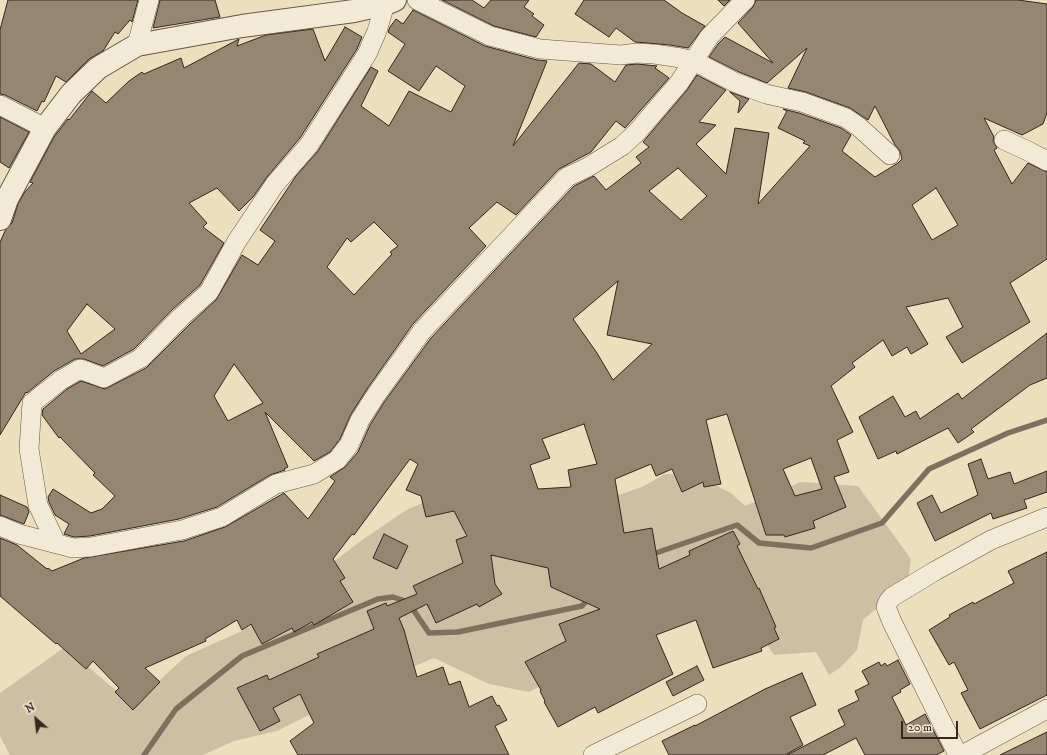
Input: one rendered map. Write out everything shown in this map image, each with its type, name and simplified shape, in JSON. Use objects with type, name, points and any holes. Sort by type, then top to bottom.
[{"type":"street","points":[[137,45],[149,0]]},
{"type":"street","points":[[417,0],[490,36],[540,49],[621,55],[637,53],[654,54],[694,61],[734,82],[766,94],[802,102],[846,118],[859,126],[890,155]]},
{"type":"street","points":[[0,526],[19,534],[73,548],[182,530],[222,517],[276,484],[314,474],[336,460],[349,445],[360,420],[376,395],[422,331],[567,177],[622,146],[637,132],[679,83],[709,37],[745,0]]},
{"type":"street","points":[[0,218],[7,199],[45,128],[71,94],[98,68],[137,45],[242,26],[354,11],[390,2]]},
{"type":"street","points":[[56,543],[38,505],[29,449],[32,403],[61,380],[80,369],[104,378],[141,358],[181,317],[209,292],[237,242],[275,184],[309,145],[367,54],[390,2]]},
{"type":"street","points":[[0,105],[45,128]]},
{"type":"street","points":[[1004,140],[1047,161]]},
{"type":"street","points":[[958,755],[886,607],[892,598],[935,571],[991,540],[1047,518]]},
{"type":"street","points":[[593,755],[697,704]]},
{"type":"street","points":[[962,755],[1047,709]]},
{"type":"shaded area","points":[[665,474],[694,475],[731,493],[745,506],[801,482],[858,486],[911,559],[908,581],[863,620],[857,650],[841,667],[829,675],[816,652],[774,655],[737,598],[641,634],[529,692],[489,684],[434,658],[356,691],[277,731],[234,741],[203,755],[10,755],[0,736],[0,693],[65,647],[133,705],[186,656],[244,630],[362,540],[408,509],[458,489],[525,527],[642,487]]},
{"type":"building","points":[[8,0],[138,0],[132,22],[130,20],[118,34],[115,32],[103,51],[89,59],[66,82],[56,76],[44,102],[42,101],[37,111],[0,94],[0,30]]},
{"type":"building","points":[[160,0],[215,0],[220,17],[153,28]]},
{"type":"building","points":[[442,0],[472,0],[484,8],[491,0],[529,0],[524,7],[534,14],[532,16],[544,25],[536,37],[494,26]]},
{"type":"building","points":[[584,0],[664,0],[682,13],[705,26],[688,48],[635,42],[616,28],[609,37],[575,14]]},
{"type":"building","points":[[718,0],[730,0],[724,6]]},
{"type":"building","points":[[756,0],[1018,0],[1047,4],[1047,113],[1043,124],[1022,135],[984,118],[994,137],[993,141],[997,148],[994,150],[1012,184],[1028,163],[1047,172],[1047,259],[1010,283],[1030,322],[962,363],[946,337],[963,327],[948,298],[906,307],[928,344],[911,354],[907,347],[892,356],[883,340],[852,363],[855,367],[831,386],[853,432],[837,440],[849,472],[834,477],[846,507],[813,521],[815,528],[785,537],[784,535],[766,535],[727,414],[706,420],[721,484],[704,487],[703,482],[682,492],[672,469],[656,476],[651,464],[615,479],[624,533],[652,528],[659,569],[690,555],[689,551],[733,531],[740,544],[737,546],[758,589],[759,588],[776,627],[774,628],[779,639],[761,648],[762,651],[713,668],[696,620],[656,635],[673,674],[598,713],[595,707],[558,727],[544,702],[545,701],[540,691],[541,690],[525,662],[566,641],[559,624],[600,609],[551,587],[548,568],[491,555],[495,584],[502,594],[479,607],[477,604],[436,623],[427,604],[399,618],[404,630],[417,677],[443,667],[449,685],[460,681],[469,707],[492,696],[507,720],[495,726],[509,755],[298,755],[290,741],[314,723],[300,694],[273,708],[280,721],[260,731],[237,688],[267,675],[269,680],[319,657],[317,654],[374,629],[367,611],[386,603],[387,606],[417,594],[413,586],[463,563],[456,540],[467,536],[454,511],[426,517],[421,496],[406,490],[418,464],[410,459],[354,535],[352,534],[333,559],[345,578],[340,581],[353,602],[314,625],[312,622],[294,632],[292,628],[262,644],[251,624],[242,630],[237,620],[205,639],[206,641],[145,668],[160,682],[133,710],[115,692],[119,688],[93,661],[86,669],[0,596],[0,538],[17,545],[47,569],[48,568],[52,571],[84,558],[184,541],[225,527],[284,493],[308,519],[335,481],[330,477],[345,467],[358,452],[370,425],[385,401],[431,338],[574,186],[594,176],[606,190],[641,163],[636,157],[649,147],[643,142],[687,90],[697,75],[726,90],[699,122],[716,125],[696,144],[726,174],[735,128],[769,133],[758,204],[810,146],[803,143],[805,141],[778,128],[787,111],[783,109],[841,128],[851,135],[842,151],[875,177],[898,163],[902,159],[900,151],[895,145],[875,106],[868,120],[850,108],[806,92],[788,88],[807,48],[767,83],[739,72],[709,57],[725,37],[773,63],[738,23],[753,7]],"holes":[[[678,168],[707,196],[681,220],[649,191]],[[936,188],[958,225],[932,240],[912,205]],[[618,281],[607,335],[652,344],[613,380],[597,353],[573,319]],[[584,424],[597,464],[568,470],[571,487],[538,489],[530,465],[550,458],[542,439]],[[811,458],[822,489],[795,496],[783,469]]]},
{"type":"building","points":[[413,10],[485,46],[537,60],[547,61],[513,146],[579,63],[591,64],[615,82],[626,65],[637,64],[657,66],[655,68],[669,78],[625,128],[616,121],[591,152],[559,169],[516,215],[497,202],[469,228],[486,246],[413,324],[367,389],[351,414],[340,439],[330,452],[314,461],[265,412],[288,467],[284,469],[285,470],[270,475],[217,507],[179,519],[90,536],[74,537],[64,534],[69,524],[55,515],[49,502],[48,497],[53,489],[91,513],[102,509],[115,496],[93,475],[95,473],[60,437],[59,438],[42,415],[43,409],[67,389],[81,381],[105,389],[146,368],[216,300],[242,255],[258,265],[275,241],[260,230],[296,176],[318,151],[371,67],[378,71],[361,106],[389,126],[409,91],[451,112],[465,86],[436,66],[419,91],[388,71],[405,44],[388,32],[396,19],[403,24]],"holes":[[[374,222],[398,246],[390,252],[392,254],[354,295],[327,267],[347,238],[351,242]],[[234,364],[263,403],[228,421],[214,396]]]},
{"type":"building","points":[[345,27],[362,37],[357,49],[300,138],[267,177],[253,197],[239,211],[217,188],[189,203],[207,223],[203,227],[224,243],[200,285],[173,309],[134,349],[103,366],[84,359],[75,359],[54,371],[27,393],[26,392],[0,435],[0,242],[6,229],[12,223],[18,204],[24,193],[33,183],[30,182],[54,137],[92,91],[106,103],[129,81],[142,72],[144,74],[181,58],[184,68],[239,39],[237,46],[266,35],[313,29],[325,61]],"holes":[[[87,304],[115,329],[81,354],[67,331]]]},
{"type":"building","points":[[730,92],[749,99],[738,113],[740,101]]},
{"type":"building","points":[[0,117],[29,132],[9,168],[0,162]]},
{"type":"building","points":[[1047,333],[1047,378],[1030,385],[971,429],[974,432],[958,443],[948,428],[897,454],[896,451],[878,459],[859,417],[893,396],[905,417],[916,411],[920,419],[958,393],[962,399]]},
{"type":"building","points":[[981,459],[988,479],[1010,472],[1014,484],[1047,471],[1047,492],[1024,500],[1027,508],[993,519],[991,513],[935,541],[917,503],[932,495],[941,513],[978,495],[968,464]]},
{"type":"building","points":[[0,495],[27,507],[29,512],[24,524],[0,515]]},
{"type":"building","points":[[384,534],[408,546],[397,569],[373,558]]},
{"type":"building","points":[[1047,552],[1047,695],[980,729],[961,693],[968,690],[954,662],[949,665],[929,630],[950,617],[949,615],[1014,583],[1008,571]]},
{"type":"building","points":[[898,660],[910,684],[900,690],[901,692],[892,697],[906,725],[925,714],[944,751],[936,755],[865,755],[856,738],[823,755],[787,755],[845,725],[838,710],[859,700],[855,691],[869,684],[862,671],[879,662],[881,666],[885,663],[887,666]]},
{"type":"building","points":[[697,666],[704,680],[673,696],[666,682]]},
{"type":"building","points":[[802,673],[816,705],[790,717],[803,745],[785,755],[669,755],[662,741],[695,726],[765,689]]},
{"type":"building","points":[[1047,732],[1047,755],[1000,755]]},
{"type":"waterway","points":[[650,555],[737,525],[759,543],[811,548],[882,523],[929,469],[1008,433],[1047,420]]},
{"type":"waterway","points":[[144,755],[176,709],[242,656],[378,599],[393,597],[408,602],[429,633],[458,632],[582,606],[590,597]]}]
